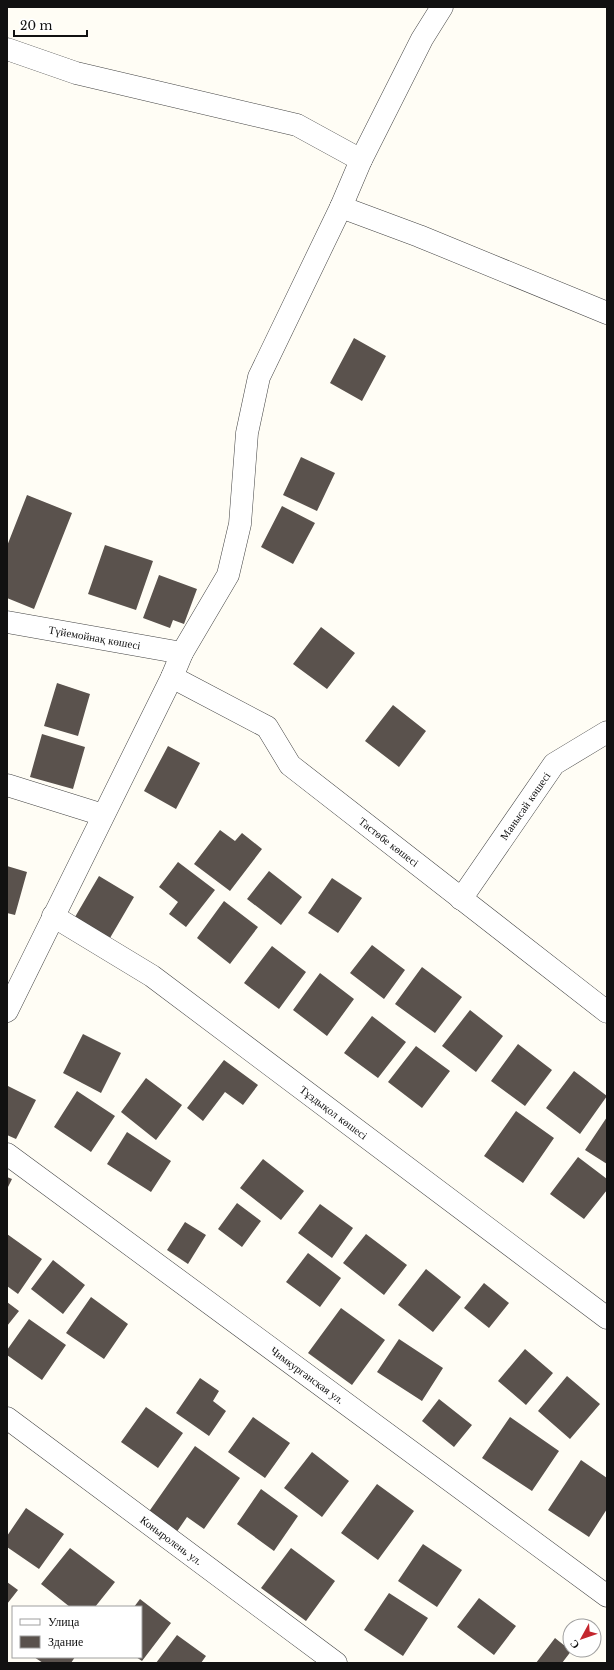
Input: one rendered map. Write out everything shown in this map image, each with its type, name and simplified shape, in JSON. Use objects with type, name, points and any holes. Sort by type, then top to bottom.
[{"type":"street","points":[[7,1011],[172,677],[182,653],[228,575],[240,524],[247,433],[259,377],[341,207],[361,160],[422,39],[442,7]]},
{"type":"street","points":[[7,49],[76,73],[297,125],[361,160]]},
{"type":"street","points":[[341,207],[419,236],[607,313]]},
{"type":"street","name":"Түйемойнақ көшесі","points":[[7,622],[45,630],[182,653]]},
{"type":"street","name":"Тастөбе көшесі","points":[[172,677],[267,727],[290,765],[607,1012]]},
{"type":"street","name":"Манысай көшесі","points":[[461,899],[554,764],[607,732]]},
{"type":"street","points":[[7,785],[103,815]]},
{"type":"street","name":"Тұздықол көшесі","points":[[54,916],[152,976],[607,1318]]},
{"type":"street","name":"Чимкурганская ул.","points":[[7,1154],[607,1596]]},
{"type":"street","name":"Коныролень ул.","points":[[7,1418],[336,1663]]},
{"type":"building","points":[[354,338],[386,356],[362,401],[330,383]]},
{"type":"building","points":[[301,457],[335,473],[317,511],[283,495]]},
{"type":"building","points":[[27,495],[72,513],[34,609],[7,598],[7,546]]},
{"type":"building","points":[[282,506],[315,523],[293,564],[261,547]]},
{"type":"building","points":[[105,545],[153,561],[136,610],[88,594]]},
{"type":"building","points":[[159,575],[197,589],[184,624],[173,620],[170,628],[143,618]]},
{"type":"building","points":[[321,627],[355,653],[327,689],[293,664]]},
{"type":"building","points":[[57,683],[90,694],[78,736],[44,726]]},
{"type":"building","points":[[393,705],[426,731],[399,767],[365,741]]},
{"type":"building","points":[[42,734],[85,747],[73,789],[30,777]]},
{"type":"building","points":[[168,746],[200,763],[176,809],[144,791]]},
{"type":"building","points":[[220,830],[235,841],[242,833],[262,849],[230,891],[194,864]]},
{"type":"building","points":[[178,862],[215,890],[186,927],[169,914],[178,902],[159,887]]},
{"type":"building","points":[[7,866],[27,872],[15,915],[7,913]]},
{"type":"building","points":[[269,871],[302,897],[281,925],[247,899]]},
{"type":"building","points":[[99,876],[134,897],[110,938],[75,917]]},
{"type":"building","points":[[332,878],[362,898],[338,933],[308,913]]},
{"type":"building","points":[[224,901],[258,927],[230,964],[197,938]]},
{"type":"building","points":[[372,945],[405,970],[384,999],[350,973]]},
{"type":"building","points":[[272,946],[306,972],[279,1009],[244,983]]},
{"type":"building","points":[[422,967],[462,997],[435,1033],[395,1004]]},
{"type":"building","points":[[320,973],[354,999],[327,1036],[293,1010]]},
{"type":"building","points":[[470,1010],[503,1036],[476,1072],[442,1046]]},
{"type":"building","points":[[372,1016],[406,1042],[378,1078],[344,1053]]},
{"type":"building","points":[[83,1034],[121,1053],[101,1093],[63,1073]]},
{"type":"building","points":[[518,1044],[552,1070],[525,1106],[491,1081]]},
{"type":"building","points":[[416,1046],[450,1071],[422,1108],[388,1082]]},
{"type":"building","points":[[224,1060],[258,1085],[243,1105],[225,1092],[203,1121],[187,1108]]},
{"type":"building","points":[[574,1071],[607,1096],[580,1134],[546,1108]]},
{"type":"building","points":[[146,1078],[182,1105],[156,1140],[121,1112]]},
{"type":"building","points":[[8,1086],[36,1100],[16,1139],[7,1135]]},
{"type":"building","points":[[77,1091],[115,1116],[91,1152],[54,1127]]},
{"type":"building","points":[[516,1111],[554,1138],[523,1183],[484,1156]]},
{"type":"building","points":[[607,1117],[607,1164],[585,1150]]},
{"type":"building","points":[[127,1132],[171,1161],[151,1192],[107,1164]]},
{"type":"building","points":[[578,1157],[607,1179],[607,1190],[584,1219],[550,1194]]},
{"type":"building","points":[[263,1159],[304,1191],[281,1220],[240,1188]]},
{"type":"building","points":[[7,1177],[12,1179],[7,1189]]},
{"type":"building","points":[[237,1203],[261,1221],[242,1247],[218,1229]]},
{"type":"building","points":[[320,1204],[353,1228],[332,1258],[298,1233]]},
{"type":"building","points":[[185,1222],[206,1235],[188,1264],[167,1250]]},
{"type":"building","points":[[7,1234],[42,1259],[18,1294],[7,1286]]},
{"type":"building","points":[[366,1234],[407,1265],[384,1295],[343,1263]]},
{"type":"building","points":[[308,1253],[341,1278],[320,1307],[286,1282]]},
{"type":"building","points":[[53,1260],[85,1285],[63,1314],[31,1289]]},
{"type":"building","points":[[426,1269],[461,1297],[433,1332],[398,1305]]},
{"type":"building","points":[[484,1283],[509,1303],[489,1328],[464,1308]]},
{"type":"building","points":[[91,1297],[128,1324],[104,1359],[66,1333]]},
{"type":"building","points":[[7,1302],[19,1311],[7,1326]]},
{"type":"building","points":[[341,1308],[385,1340],[352,1385],[308,1353]]},
{"type":"building","points":[[29,1319],[66,1345],[42,1380],[7,1355],[7,1350]]},
{"type":"building","points":[[399,1339],[443,1368],[422,1401],[377,1372]]},
{"type":"building","points":[[525,1349],[553,1373],[526,1405],[498,1381]]},
{"type":"building","points":[[567,1376],[600,1404],[570,1439],[538,1411]]},
{"type":"building","points":[[200,1378],[219,1391],[213,1401],[226,1411],[209,1436],[176,1413]]},
{"type":"building","points":[[439,1399],[472,1425],[454,1447],[422,1421]]},
{"type":"building","points":[[146,1407],[183,1433],[158,1468],[121,1442]]},
{"type":"building","points":[[253,1417],[290,1443],[265,1478],[228,1452]]},
{"type":"building","points":[[510,1417],[559,1451],[532,1491],[482,1458]]},
{"type":"building","points":[[195,1446],[240,1478],[204,1529],[187,1517],[176,1533],[148,1513]]},
{"type":"building","points":[[312,1452],[349,1481],[322,1517],[284,1488]]},
{"type":"building","points":[[581,1460],[607,1478],[607,1509],[589,1537],[548,1510]]},
{"type":"building","points":[[377,1484],[414,1511],[378,1560],[341,1533]]},
{"type":"building","points":[[261,1489],[298,1516],[274,1551],[237,1524]]},
{"type":"building","points":[[26,1508],[64,1534],[39,1569],[7,1547],[7,1536]]},
{"type":"building","points":[[423,1544],[462,1570],[437,1607],[398,1581]]},
{"type":"building","points":[[70,1548],[115,1582],[96,1606],[69,1606],[41,1584]]},
{"type":"building","points":[[291,1548],[335,1581],[306,1621],[261,1588]]},
{"type":"building","points":[[7,1582],[18,1590],[7,1604]]},
{"type":"building","points":[[389,1593],[428,1618],[403,1656],[364,1630]]},
{"type":"building","points":[[479,1598],[516,1626],[494,1655],[457,1627]]},
{"type":"building","points":[[140,1599],[171,1623],[142,1661],[138,1658],[142,1658],[142,1606],[135,1606]]},
{"type":"building","points":[[177,1635],[206,1656],[201,1663],[156,1663]]},
{"type":"building","points":[[555,1638],[562,1644],[562,1658],[566,1658],[562,1663],[536,1663]]},
{"type":"building","points":[[36,1658],[74,1658],[71,1663],[43,1663]]}]
